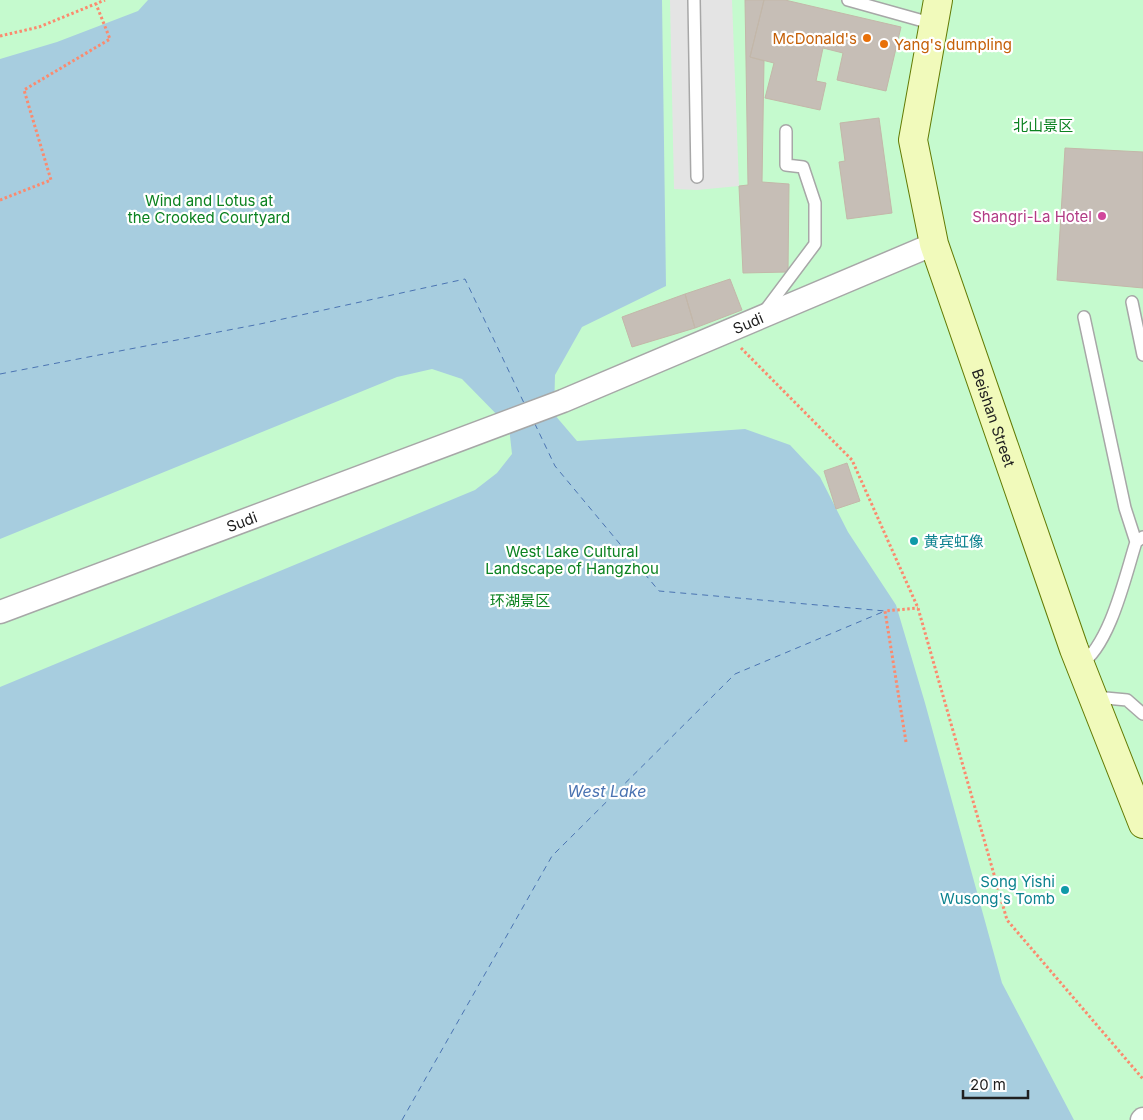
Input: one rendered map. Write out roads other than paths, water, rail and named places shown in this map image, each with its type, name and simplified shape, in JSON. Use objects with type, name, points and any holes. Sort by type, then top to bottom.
[{"type":"main road","name":"Beishan Street","points":[[936,12],[913,140],[934,244],[1080,665],[1143,824]]},
{"type":"street","name":"Sudi","points":[[0,612],[563,401],[759,320],[934,244]]},
{"type":"lane","points":[[694,0],[697,177]]},
{"type":"lane","points":[[848,0],[936,12]]},
{"type":"lane","points":[[759,320],[816,244],[815,203],[803,167],[786,165],[786,131]]},
{"type":"lane","points":[[1132,302],[1143,355]]},
{"type":"lane","points":[[1080,665],[1090,659],[1106,634],[1139,540],[1125,508],[1084,316]]},
{"type":"lane","points":[[1093,696],[1127,700],[1143,714]]},
{"type":"water","name":"West Lake","points":[[148,0],[662,0],[666,286],[582,327],[555,375],[554,414],[577,441],[745,429],[790,445],[820,477],[848,532],[896,605],[1002,983],[1074,1120],[0,1120],[0,687],[475,490],[497,473],[512,454],[509,427],[462,379],[432,369],[397,377],[0,539],[0,59],[57,42],[138,11]]},
{"type":"place","name":"McDonald's","points":[[867,38]]},
{"type":"place","name":"Yang's dumpling","points":[[884,44]]},
{"type":"place","name":"Shangri-La Hotel","points":[[1102,216]]},
{"type":"place","name":"黄宾虹像","points":[[914,541]]},
{"type":"place","name":"Song Yishi Wusong's Tomb","points":[[1065,890]]},
{"type":"park label","name":"北山景区","points":[[1043,125]]},
{"type":"park label","name":"Wind and Lotus at the Crooked Courtyard","points":[[209,208]]},
{"type":"park label","name":"West Lake Cultural Landscape of Hangzhou","points":[[572,560]]},
{"type":"park label","name":"环湖景区","points":[[520,600]]}]
